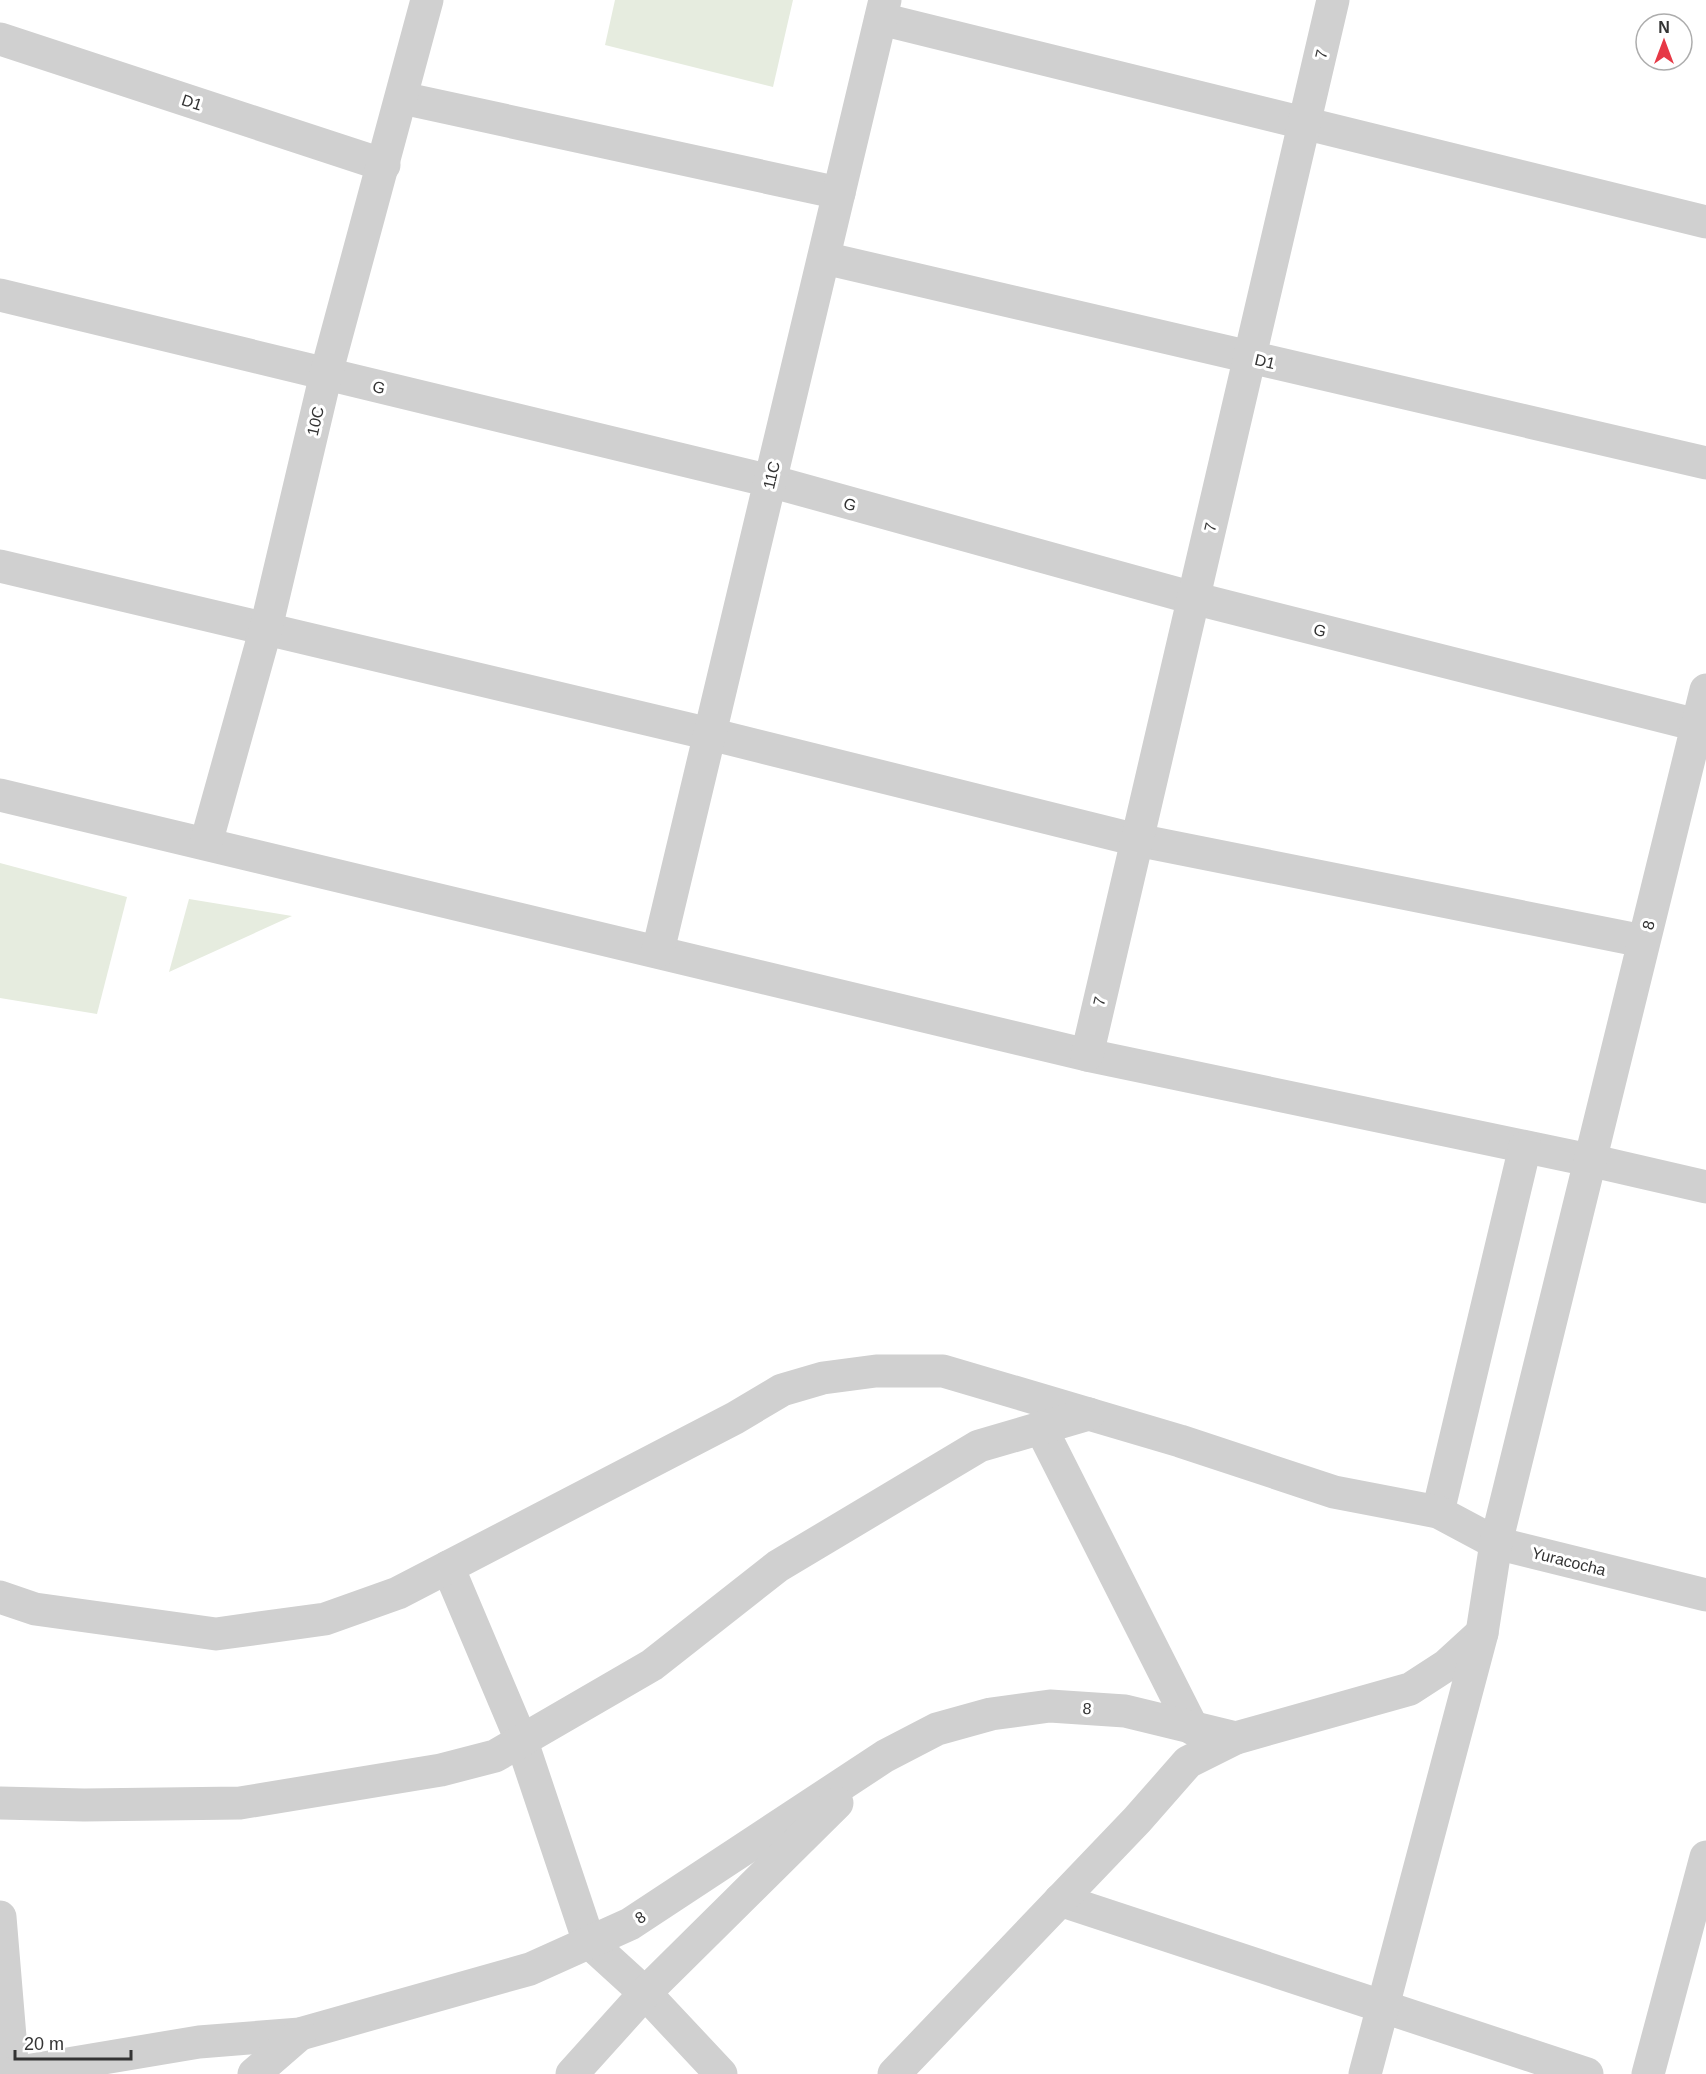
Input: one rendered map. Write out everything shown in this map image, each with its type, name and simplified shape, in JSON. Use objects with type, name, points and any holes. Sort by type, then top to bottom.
[{"type":"street","name":"10C","points":[[206,843],[266,628],[326,374],[402,98],[426,0]]},
{"type":"street","name":"7","points":[[1087,1055],[1334,0]]},
{"type":"street","points":[[883,9],[1305,123],[1706,222]]},
{"type":"street","name":"11C","points":[[658,951],[883,9]]},
{"type":"street","name":"D1","points":[[0,39],[384,165]]},
{"type":"street","points":[[402,98],[839,193]]},
{"type":"street","name":"D1","points":[[824,258],[1706,463]]},
{"type":"street","name":"G","points":[[0,295],[770,481],[1193,598],[1697,725]]},
{"type":"street","points":[[0,566],[710,734],[1137,840],[1643,941]]},
{"type":"street","name":"8","points":[[1365,2074],[1482,1633],[1496,1543],[1706,690]]},
{"type":"street","points":[[0,795],[1087,1055],[1589,1160],[1706,1187]]},
{"type":"street","points":[[1438,1512],[1525,1147]]},
{"type":"street","name":"Yuracocha","points":[[0,1597],[35,1609],[216,1634],[325,1619],[398,1593],[735,1418],[782,1390],[823,1378],[876,1371],[943,1371],[1180,1441],[1334,1492],[1438,1512],[1496,1543],[1706,1595]]},
{"type":"street","points":[[0,1803],[84,1805],[240,1803],[441,1770],[495,1756],[652,1665],[778,1566],[979,1446],[1089,1414]]},
{"type":"street","points":[[1041,1428],[1193,1729]]},
{"type":"street","points":[[448,1567],[522,1742],[589,1942],[645,1993],[721,2074]]},
{"type":"street","points":[[894,2074],[1188,1762],[1236,1738],[1410,1689],[1447,1665],[1482,1633]]},
{"type":"street","name":"8","points":[[11,2073],[199,2043],[300,2034],[530,1969],[630,1924],[885,1756],[937,1729],[991,1714],[1050,1706],[1125,1711],[1236,1738]]},
{"type":"street","points":[[572,2074],[645,1993],[885,1756]]},
{"type":"street","points":[[1648,2074],[1706,1857]]},
{"type":"street","points":[[1060,1900],[1587,2074]]},
{"type":"street","points":[[0,1917],[11,2073]]},
{"type":"street","points":[[254,2074],[300,2034]]},
{"type":"shaded area","points":[[615,0],[793,0],[773,87],[605,45]]},
{"type":"shaded area","points":[[0,863],[127,897],[97,1014],[0,998]]},
{"type":"shaded area","points":[[189,899],[292,916],[169,972]]}]
